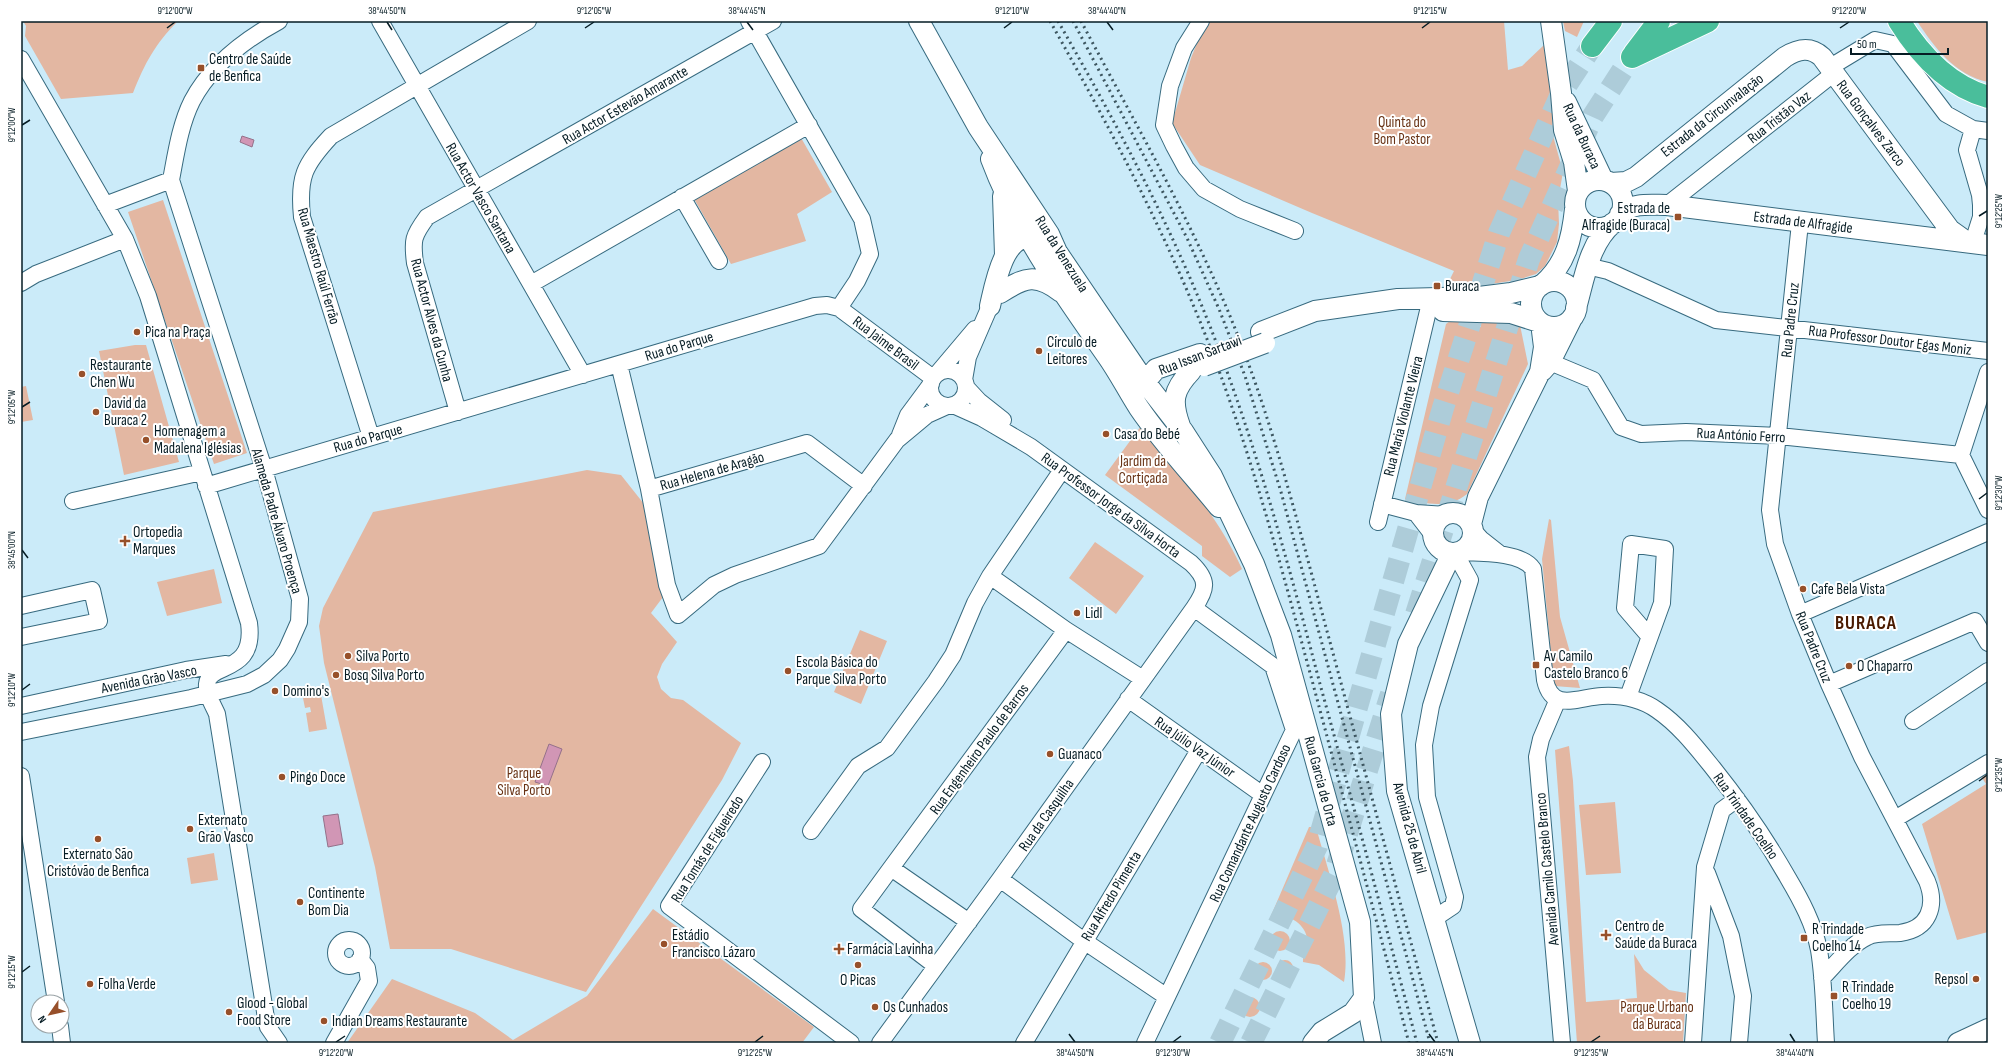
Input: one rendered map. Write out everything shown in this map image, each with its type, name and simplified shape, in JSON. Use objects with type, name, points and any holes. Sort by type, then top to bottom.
[{"type":"highway","points":[[1659,21],[1628,63],[1708,21]]},
{"type":"highway","points":[[1592,46],[1607,23]]},
{"type":"highway","points":[[1899,31],[1947,77],[1969,90],[1988,97]]},
{"type":"street","points":[[105,205],[171,180],[183,126],[192,101],[210,75],[240,45],[279,21]]},
{"type":"street","name":"Rua Actor Vasco Santana","points":[[380,21],[583,375]]},
{"type":"street","name":"Rua Maestro Raúl Ferrão","points":[[371,438],[302,217],[300,193],[304,173],[312,155],[331,136],[528,21]]},
{"type":"street","name":"Rua Actor Estevão Amarante","points":[[477,190],[752,26],[773,21]]},
{"type":"street","name":"Rua da Venezuela","points":[[919,21],[978,127],[1031,205],[1049,234],[1057,252],[1114,333],[1137,386]]},
{"type":"street","points":[[1201,21],[1184,48],[1175,88],[1164,125],[1186,168],[1204,189],[1240,209],[1294,231]]},
{"type":"street","name":"Rua da Buraca","points":[[1551,21],[1561,93],[1564,130],[1574,162],[1577,200]]},
{"type":"street","points":[[752,26],[862,219],[870,254],[857,281],[839,308]]},
{"type":"street","points":[[1899,31],[1946,114],[1980,130],[1966,150],[1980,195],[1981,244]]},
{"type":"street","name":"Rua Tristão Vaz","points":[[1667,205],[1828,78],[1837,63],[1875,40],[1899,31]]},
{"type":"street","name":"Estrada da Circunvalação","points":[[1607,182],[1626,182],[1636,176],[1792,53],[1804,49],[1814,52]]},
{"type":"street","name":"Rua Gonçalves Zarco","points":[[1814,52],[1822,57],[1950,230],[1964,240],[1981,244]]},
{"type":"street","points":[[21,59],[125,239],[148,296],[249,624],[250,636],[247,651],[234,663]]},
{"type":"street","name":"Rua da Buraca","points":[[1561,93],[1607,182]]},
{"type":"street","points":[[531,284],[809,125]]},
{"type":"street","name":"Rua da Venezuela","points":[[978,127],[1002,190],[1062,293],[1119,373],[1137,386]]},
{"type":"street","name":"Alameda Padre Álvaro Proença","points":[[171,180],[264,469],[300,599],[299,622],[290,645],[280,660],[264,675],[239,687]]},
{"type":"street","points":[[1447,551],[1468,546],[1471,541],[1471,527],[1478,497],[1574,314],[1587,266],[1601,238],[1617,219],[1622,204],[1621,196],[1607,182],[1593,180],[1585,184],[1577,200],[1572,235],[1565,255],[1552,275],[1534,294],[1531,306],[1540,323],[1544,347],[1545,367]]},
{"type":"street","name":"Rua Actor Alves da Cunha","points":[[458,412],[415,263],[413,247],[415,233],[427,217],[477,190]]},
{"type":"street","points":[[1002,190],[1005,255]]},
{"type":"street","name":"Rua Gonçalves Zarco","points":[[1904,234],[1913,233],[1927,224],[1931,212],[1925,196]]},
{"type":"street","points":[[682,197],[719,261]]},
{"type":"street","points":[[1577,200],[1579,218],[1586,224],[1595,227],[1603,227],[1617,219]]},
{"type":"street","points":[[897,440],[926,415],[950,405],[962,398],[968,357],[991,307],[1029,238],[1032,218],[1031,205]]},
{"type":"street","name":"Estrada de Alfragide","points":[[1617,219],[1625,210],[1636,206],[1667,205],[1800,223],[1981,244]]},
{"type":"street","name":"Rua Padre Cruz","points":[[1800,223],[1779,436],[1770,510],[1775,544],[1800,614],[1829,684],[1862,757],[1927,881],[1932,896],[1931,910],[1924,922],[1912,930],[1870,935],[1864,938],[1822,978]]},
{"type":"street","points":[[991,307],[995,282],[1005,255],[1016,243],[1029,238],[1037,240],[1057,252]]},
{"type":"street","points":[[21,283],[36,274],[125,239]]},
{"type":"street","name":"Rua Professor Doutor Egas Moniz","points":[[1587,266],[1608,271],[1716,320],[1988,351]]},
{"type":"street","points":[[649,489],[667,586],[678,615],[714,585],[735,575],[819,546],[897,440],[908,414],[991,307],[1021,281],[1035,279],[1044,281],[1062,293]]},
{"type":"street","points":[[1540,323],[1556,327],[1565,324],[1574,314],[1576,298],[1568,287],[1556,282],[1541,285]]},
{"type":"street","name":"Rua Issan Sartawi","points":[[1263,338],[1315,311],[1398,299],[1478,297],[1510,293],[1541,285]]},
{"type":"street","name":"Rua do Parque","points":[[73,501],[264,469],[815,306],[827,305],[839,308]]},
{"type":"street","name":"Rua Jaime Brasil","points":[[839,308],[934,379]]},
{"type":"street","name":"Rua Issan Sartawi","points":[[1137,386],[1162,383],[1194,363],[1263,338],[1317,323],[1399,311],[1428,311],[1511,313],[1540,323]]},
{"type":"street","name":"Rua Maria Violante Vieira","points":[[1378,522],[1428,311]]},
{"type":"street","points":[[1114,333],[1124,344],[1146,358],[1194,363],[1182,380],[1175,397],[1174,405],[1183,431]]},
{"type":"street","name":"Rua Helena de Aragão","points":[[620,364],[649,489],[807,443],[864,486]]},
{"type":"street","name":"Rua António Ferro","points":[[1545,367],[1593,380],[1621,427],[1642,434],[1686,432],[1779,436],[1961,455]]},
{"type":"street","points":[[950,405],[936,401],[930,390],[934,379],[949,370],[960,375],[965,384]]},
{"type":"street","points":[[1988,372],[1961,455],[1988,510]]},
{"type":"street","name":"Rua Professor Jorge da Silva Horta","points":[[965,384],[1031,447]]},
{"type":"street","name":"Rua Garcia de Orta","points":[[1137,386],[1183,431],[1212,476],[1254,564],[1281,635],[1360,922],[1364,998],[1373,1041]]},
{"type":"street","name":"Rua Garcia de Orta","points":[[1137,386],[1139,408],[1236,528]]},
{"type":"street","name":"Rua Professor Jorge da Silva Horta","points":[[950,405],[982,418],[1031,447],[1191,564]]},
{"type":"street","points":[[810,831],[858,766],[887,748],[936,681],[953,655],[975,603],[990,576],[1062,470]]},
{"type":"street","points":[[1447,551],[1436,523],[1478,497]]},
{"type":"street","points":[[1382,504],[1416,513],[1459,515],[1466,518],[1481,539],[1500,554]]},
{"type":"street","points":[[1416,513],[1470,580],[1431,706],[1424,745],[1427,797],[1455,897],[1452,906],[1435,918]]},
{"type":"street","points":[[1800,614],[1988,532]]},
{"type":"street","points":[[1628,697],[1662,603],[1665,549],[1631,544],[1624,608],[1650,636]]},
{"type":"street","points":[[1447,551],[1500,554],[1528,563],[1535,572],[1545,680],[1549,693],[1556,698]]},
{"type":"street","name":"Avenida 25 de Abril","points":[[1447,551],[1408,644],[1391,714],[1398,791],[1470,1043]]},
{"type":"street","name":"Rua da Casquilha","points":[[880,1043],[969,922],[1194,608],[1204,592],[1205,583],[1199,571],[1191,564]]},
{"type":"street","points":[[990,576],[1066,630],[1142,679]]},
{"type":"street","points":[[21,606],[92,590],[98,621],[21,637]]},
{"type":"street","name":"Rua Comandante Augusto Cardoso","points":[[1145,1043],[1294,730],[1273,666],[1194,608]]},
{"type":"street","points":[[1829,684],[1975,621],[1988,643]]},
{"type":"street","name":"Rua Engenheiro Paulo de Barros","points":[[936,966],[861,908],[1066,630]]},
{"type":"street","name":"Avenida Grão Vasco","points":[[208,694],[207,684],[211,677],[234,663]]},
{"type":"street","name":"Avenida Grão Vasco","points":[[21,706],[186,670],[234,663]]},
{"type":"street","points":[[1913,722],[1988,671]]},
{"type":"street","name":"Avenida Grão Vasco","points":[[21,732],[239,687]]},
{"type":"street","points":[[208,694],[217,714],[266,1018],[268,1027],[279,1043]]},
{"type":"street","name":"Rua Trindade Coelho","points":[[1556,698],[1572,701],[1601,696],[1628,697],[1642,702],[1669,719],[1690,740],[1737,799],[1769,844],[1803,905],[1819,950],[1826,1043]]},
{"type":"street","name":"Avenida Camilo Castelo Branco","points":[[1556,698],[1541,739],[1537,757],[1562,1043]]},
{"type":"street","name":"Rua Júlio Vaz Júnior","points":[[1128,699],[1263,795]]},
{"type":"street","name":"Rua Alfredo Pimenta","points":[[1024,1043],[1199,750]]},
{"type":"street","name":"Rua Tomás de Figueiredo","points":[[762,762],[669,906],[851,1043]]},
{"type":"street","points":[[1895,818],[1988,763]]},
{"type":"street","points":[[21,776],[55,994]]},
{"type":"street","points":[[1693,1043],[1705,867],[1722,810],[1737,799]]},
{"type":"street","points":[[1705,867],[1731,936],[1743,996],[1739,1043]]},
{"type":"street","points":[[891,868],[969,922]]},
{"type":"street","points":[[1000,879],[1084,941],[1167,997]]},
{"type":"street","points":[[334,1043],[369,981],[367,968],[360,959]]},
{"type":"street","points":[[1313,1043],[1322,1032],[1353,1013],[1364,998]]},
{"type":"street","points":[[1346,1016],[1357,1023],[1373,1041]]},
{"type":"street","points":[[1958,1043],[1988,1029]]},
{"type":"green space","points":[[23,21],[178,21],[151,54],[133,93],[61,99],[25,36],[26,26]]},
{"type":"green space","name":"Quinta do Bom Pastor","points":[[1206,21],[1504,21],[1508,70],[1522,66],[1544,45],[1553,104],[1552,132],[1563,172],[1558,200],[1559,224],[1557,242],[1545,266],[1536,274],[1517,280],[1450,288],[1450,279],[1454,271],[1200,165],[1172,123],[1191,58]]},
{"type":"green space","points":[[1563,21],[1584,21],[1577,37],[1565,31]]},
{"type":"green space","points":[[1917,21],[1988,21],[1988,82],[1965,73],[1946,59]]},
{"type":"green space","points":[[800,136],[832,192],[797,214],[806,241],[731,264],[693,197]]},
{"type":"green space","points":[[163,200],[247,453],[214,464],[128,212]]},
{"type":"green space","points":[[1450,321],[1468,321],[1468,326],[1481,327],[1481,322],[1520,325],[1528,364],[1467,494],[1453,502],[1429,504],[1405,499],[1446,324]]},
{"type":"green space","points":[[135,345],[146,345],[179,462],[124,475],[99,351]]},
{"type":"green space","points":[[26,386],[33,420],[21,422],[21,387]]},
{"type":"green space","name":"Jardim da Cortiçada","points":[[1141,426],[1196,494],[1221,530],[1242,569],[1230,577],[1202,556],[1202,546],[1105,475]]},
{"type":"green space","name":"Parque Silva Porto","points":[[587,470],[621,475],[644,504],[663,597],[651,613],[677,642],[662,664],[657,677],[661,689],[671,698],[683,700],[741,743],[722,780],[586,992],[451,949],[390,949],[375,867],[324,663],[319,626],[323,608],[373,512]]},
{"type":"green space","points":[[1549,519],[1551,520],[1560,617],[1580,688],[1554,686],[1542,559]]},
{"type":"green space","points":[[1095,542],[1144,576],[1116,614],[1069,578]]},
{"type":"green space","points":[[214,569],[222,603],[167,616],[157,582]]},
{"type":"green space","points":[[860,630],[887,641],[861,704],[834,692]]},
{"type":"green space","points":[[321,695],[327,729],[309,732],[306,713],[311,712],[310,707],[305,708],[303,698]]},
{"type":"green space","name":"Parque Urbano da Buraca","points":[[1569,746],[1573,781],[1586,1002],[1637,998],[1634,954],[1644,970],[1669,990],[1686,993],[1683,1043],[1577,1043],[1555,750]]},
{"type":"green space","points":[[1988,770],[1988,932],[1957,940],[1922,824],[1986,784],[1980,775]]},
{"type":"green space","points":[[1615,802],[1621,873],[1586,875],[1579,805]]},
{"type":"green space","points":[[1309,827],[1316,827],[1338,904],[1345,945],[1346,964],[1344,982],[1319,965],[1303,962],[1307,937],[1306,933],[1298,923],[1288,918],[1270,918]]},
{"type":"green space","points":[[214,853],[218,880],[191,884],[187,858]]},
{"type":"green space","name":"Estádio Francisco Lázaro","points":[[653,909],[814,1027],[802,1043],[347,1043],[392,979],[475,1013],[513,1040],[587,996]]},
{"type":"green space","points":[[1280,931],[1287,934],[1290,941],[1287,948],[1280,951],[1273,948],[1270,941],[1273,934]]},
{"type":"green space","points":[[1285,960],[1292,965],[1293,968],[1288,975],[1285,976],[1278,971],[1277,968],[1282,961]]},
{"type":"green space","points":[[1263,962],[1267,963],[1271,967],[1271,975],[1267,979],[1263,980],[1259,979],[1255,975],[1254,971],[1255,967],[1259,963]]},
{"type":"green space","points":[[1246,997],[1254,997],[1260,1003],[1260,1011],[1254,1017],[1246,1017],[1240,1011],[1240,1003]]},
{"type":"shaded area","points":[[242,136],[254,140],[252,147],[240,142]]},
{"type":"shaded area","points":[[549,744],[562,749],[548,786],[535,782]]},
{"type":"shaded area","points":[[338,814],[343,844],[328,847],[323,816]]},
{"type":"tunnel","points":[[1220,1043],[1317,846],[1443,408],[1499,233],[1562,92],[1592,46]]},
{"type":"tunnel","points":[[1416,614],[1529,259],[1593,116],[1624,68]]},
{"type":"tunnel","points":[[1251,1043],[1334,875],[1391,694]]},
{"type":"railway","points":[[1050,21],[1113,136],[1171,253],[1205,334],[1221,377],[1251,464],[1277,551],[1409,1043]]},
{"type":"railway","points":[[1058,21],[1101,98],[1161,214],[1197,293],[1229,377],[1258,464],[1284,551],[1417,1043]]},
{"type":"railway","points":[[1073,21],[1187,238],[1219,309],[1245,376],[1281,492],[1430,1043]]},
{"type":"railway","points":[[1081,21],[1146,142],[1208,265],[1243,349],[1256,385],[1300,531],[1438,1043]]},
{"type":"place","name":"Centro de Saúde de Benfica","points":[[201,68]]},
{"type":"place","name":"Estrada de Alfragide (Buraca)","points":[[1678,217]]},
{"type":"place","name":"Buraca","points":[[1437,286]]},
{"type":"place","name":"Pica na Praça","points":[[137,332]]},
{"type":"place","name":"Círculo de Leitores","points":[[1039,351]]},
{"type":"place","name":"Restaurante Chen Wu","points":[[82,374]]},
{"type":"place","name":"David da Buraca 2","points":[[96,412]]},
{"type":"place","name":"Casa do Bebé","points":[[1106,434]]},
{"type":"place","name":"Homenagem a Madalena Iglésias","points":[[146,440]]},
{"type":"place","name":"Ortopedia Marques","points":[[125,541]]},
{"type":"place","name":"Cafe Bela Vista","points":[[1803,589]]},
{"type":"place","name":"Lidl","points":[[1077,613]]},
{"type":"place","name":"Silva Porto","points":[[348,656]]},
{"type":"place","name":"Av Camilo Castelo Branco 6","points":[[1536,665]]},
{"type":"place","name":"O Chaparro","points":[[1849,666]]},
{"type":"place","name":"Escola Básica do Parque Silva Porto","points":[[788,671]]},
{"type":"place","name":"Bosq Silva Porto","points":[[336,675]]},
{"type":"place","name":"Domino's","points":[[275,691]]},
{"type":"place","name":"Guanaco","points":[[1050,754]]},
{"type":"place","name":"Pingo Doce","points":[[282,777]]},
{"type":"place","name":"Externato Grão Vasco","points":[[190,829]]},
{"type":"place","name":"Externato São Cristóvão de Benfica","points":[[98,839]]},
{"type":"place","name":"Continente Bom Dia","points":[[300,902]]},
{"type":"place","name":"Centro de Saúde da Buraca","points":[[1606,935]]},
{"type":"place","name":"R Trindade Coelho 14","points":[[1804,938]]},
{"type":"place","name":"Estádio Francisco Lázaro","points":[[664,944]]},
{"type":"place","name":"Farmácia Lavinha","points":[[839,949]]},
{"type":"place","name":"O Picas","points":[[858,965]]},
{"type":"place","name":"Repsol","points":[[1976,979]]},
{"type":"place","name":"Folha Verde","points":[[90,984]]},
{"type":"place","name":"R Trindade Coelho 19","points":[[1834,996]]},
{"type":"place","name":"Os Cunhados","points":[[875,1007]]},
{"type":"place","name":"Glood - Global Food Store","points":[[229,1012]]},
{"type":"place","name":"Indian Dreams Restaurante","points":[[324,1021]]},
{"type":"district","name":"BURACA","points":[[1866,622]]}]
